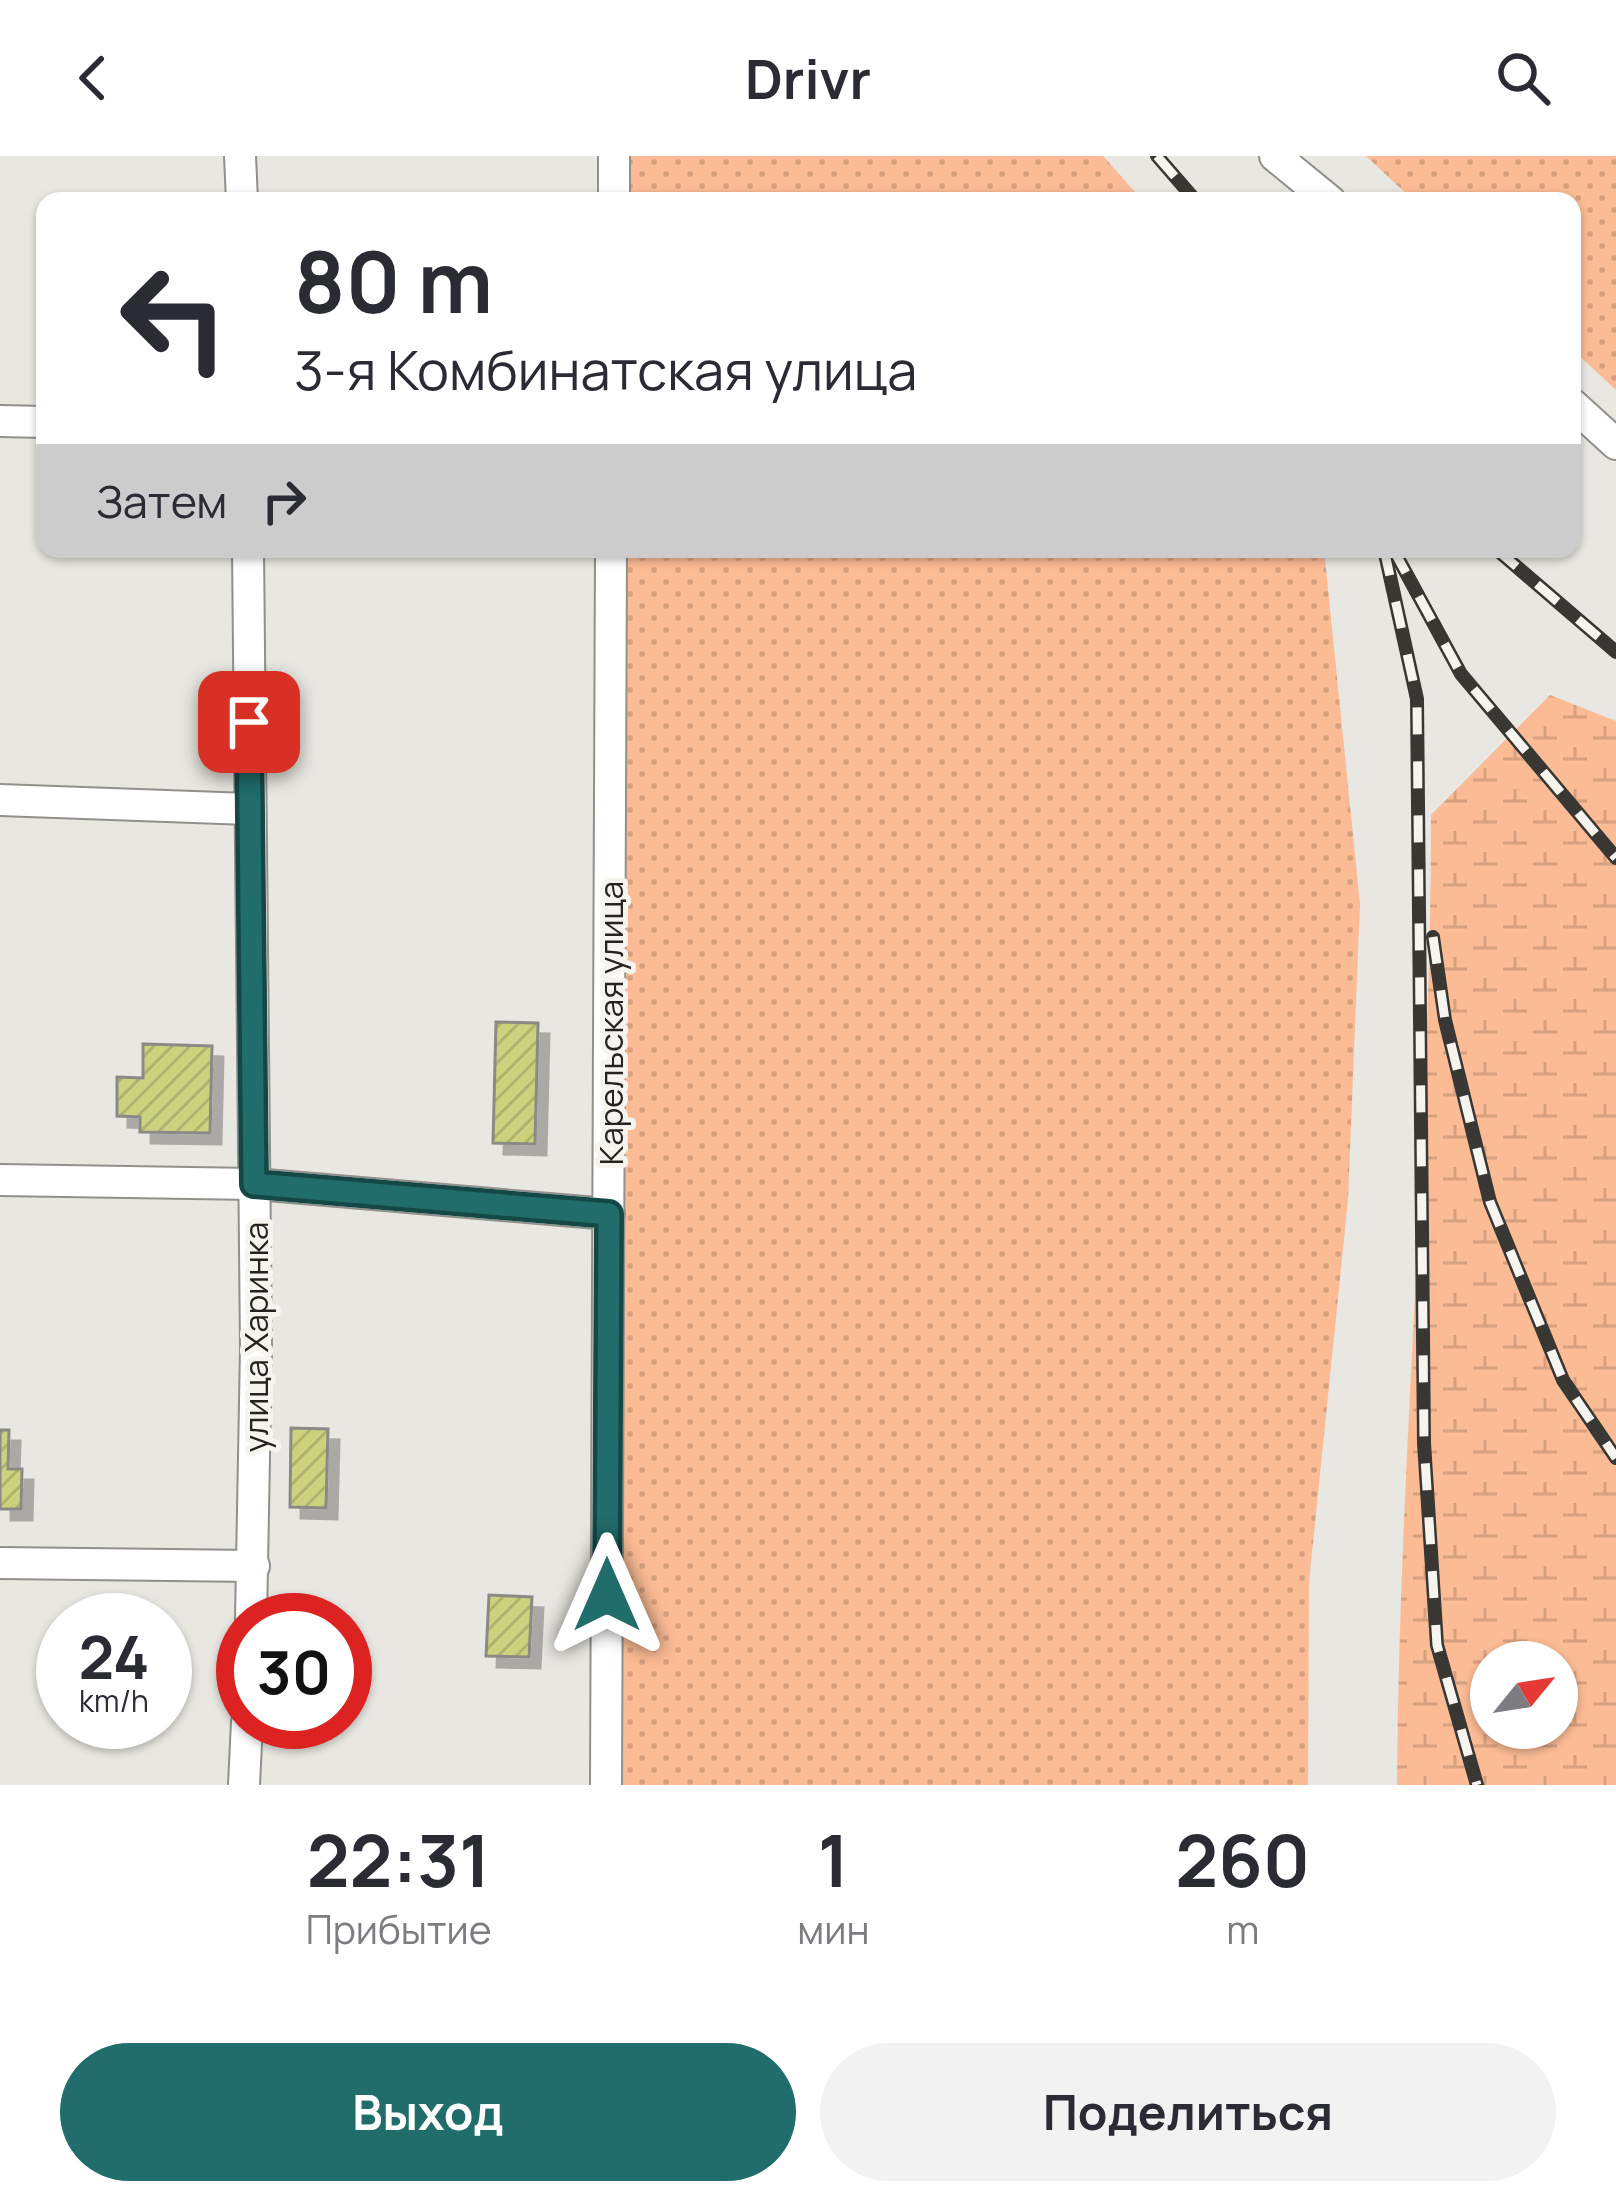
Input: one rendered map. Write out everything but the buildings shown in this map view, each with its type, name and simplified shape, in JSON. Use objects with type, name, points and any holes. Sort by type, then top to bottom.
[{"type":"street","points":[[240,156],[242,192]]},
{"type":"street","points":[[614,156],[614,192]]},
{"type":"street","points":[[1275,156],[1319,192]]},
{"type":"street","points":[[1581,412],[1616,444]]},
{"type":"street","points":[[0,421],[36,422]]},
{"type":"street","name":"улица Харинка","points":[[248,558],[252,1593]]},
{"type":"street","name":"Карельская улица","points":[[606,1785],[611,558]]},
{"type":"street","points":[[0,800],[249,809]]},
{"type":"street","points":[[0,1180],[254,1184],[609,1214]]},
{"type":"street","points":[[0,1563],[254,1566]]},
{"type":"street","points":[[244,1785],[246,1749]]},
{"type":"green space","points":[[623,156],[1103,156],[1135,192],[623,192]]},
{"type":"green space","points":[[1366,156],[1616,156],[1616,390],[1581,357],[1581,192],[1404,192]]},
{"type":"green space","points":[[622,558],[1325,558],[1360,904],[1348,1200],[1309,1582],[1308,1785],[618,1785]]},
{"type":"green space","points":[[1550,695],[1616,721],[1616,1785],[1397,1785],[1431,815]]},
{"type":"railway","points":[[1157,156],[1188,192]]},
{"type":"railway","points":[[1386,558],[1417,699],[1424,1443],[1437,1645],[1477,1785]]},
{"type":"railway","points":[[1398,558],[1461,674],[1616,858]]},
{"type":"railway","points":[[1506,558],[1616,652]]},
{"type":"railway","points":[[1433,937],[1445,1020],[1490,1202],[1563,1380],[1616,1458]]},
{"type":"route","points":[[249,722],[254,1184],[609,1214],[607,1595]]}]
